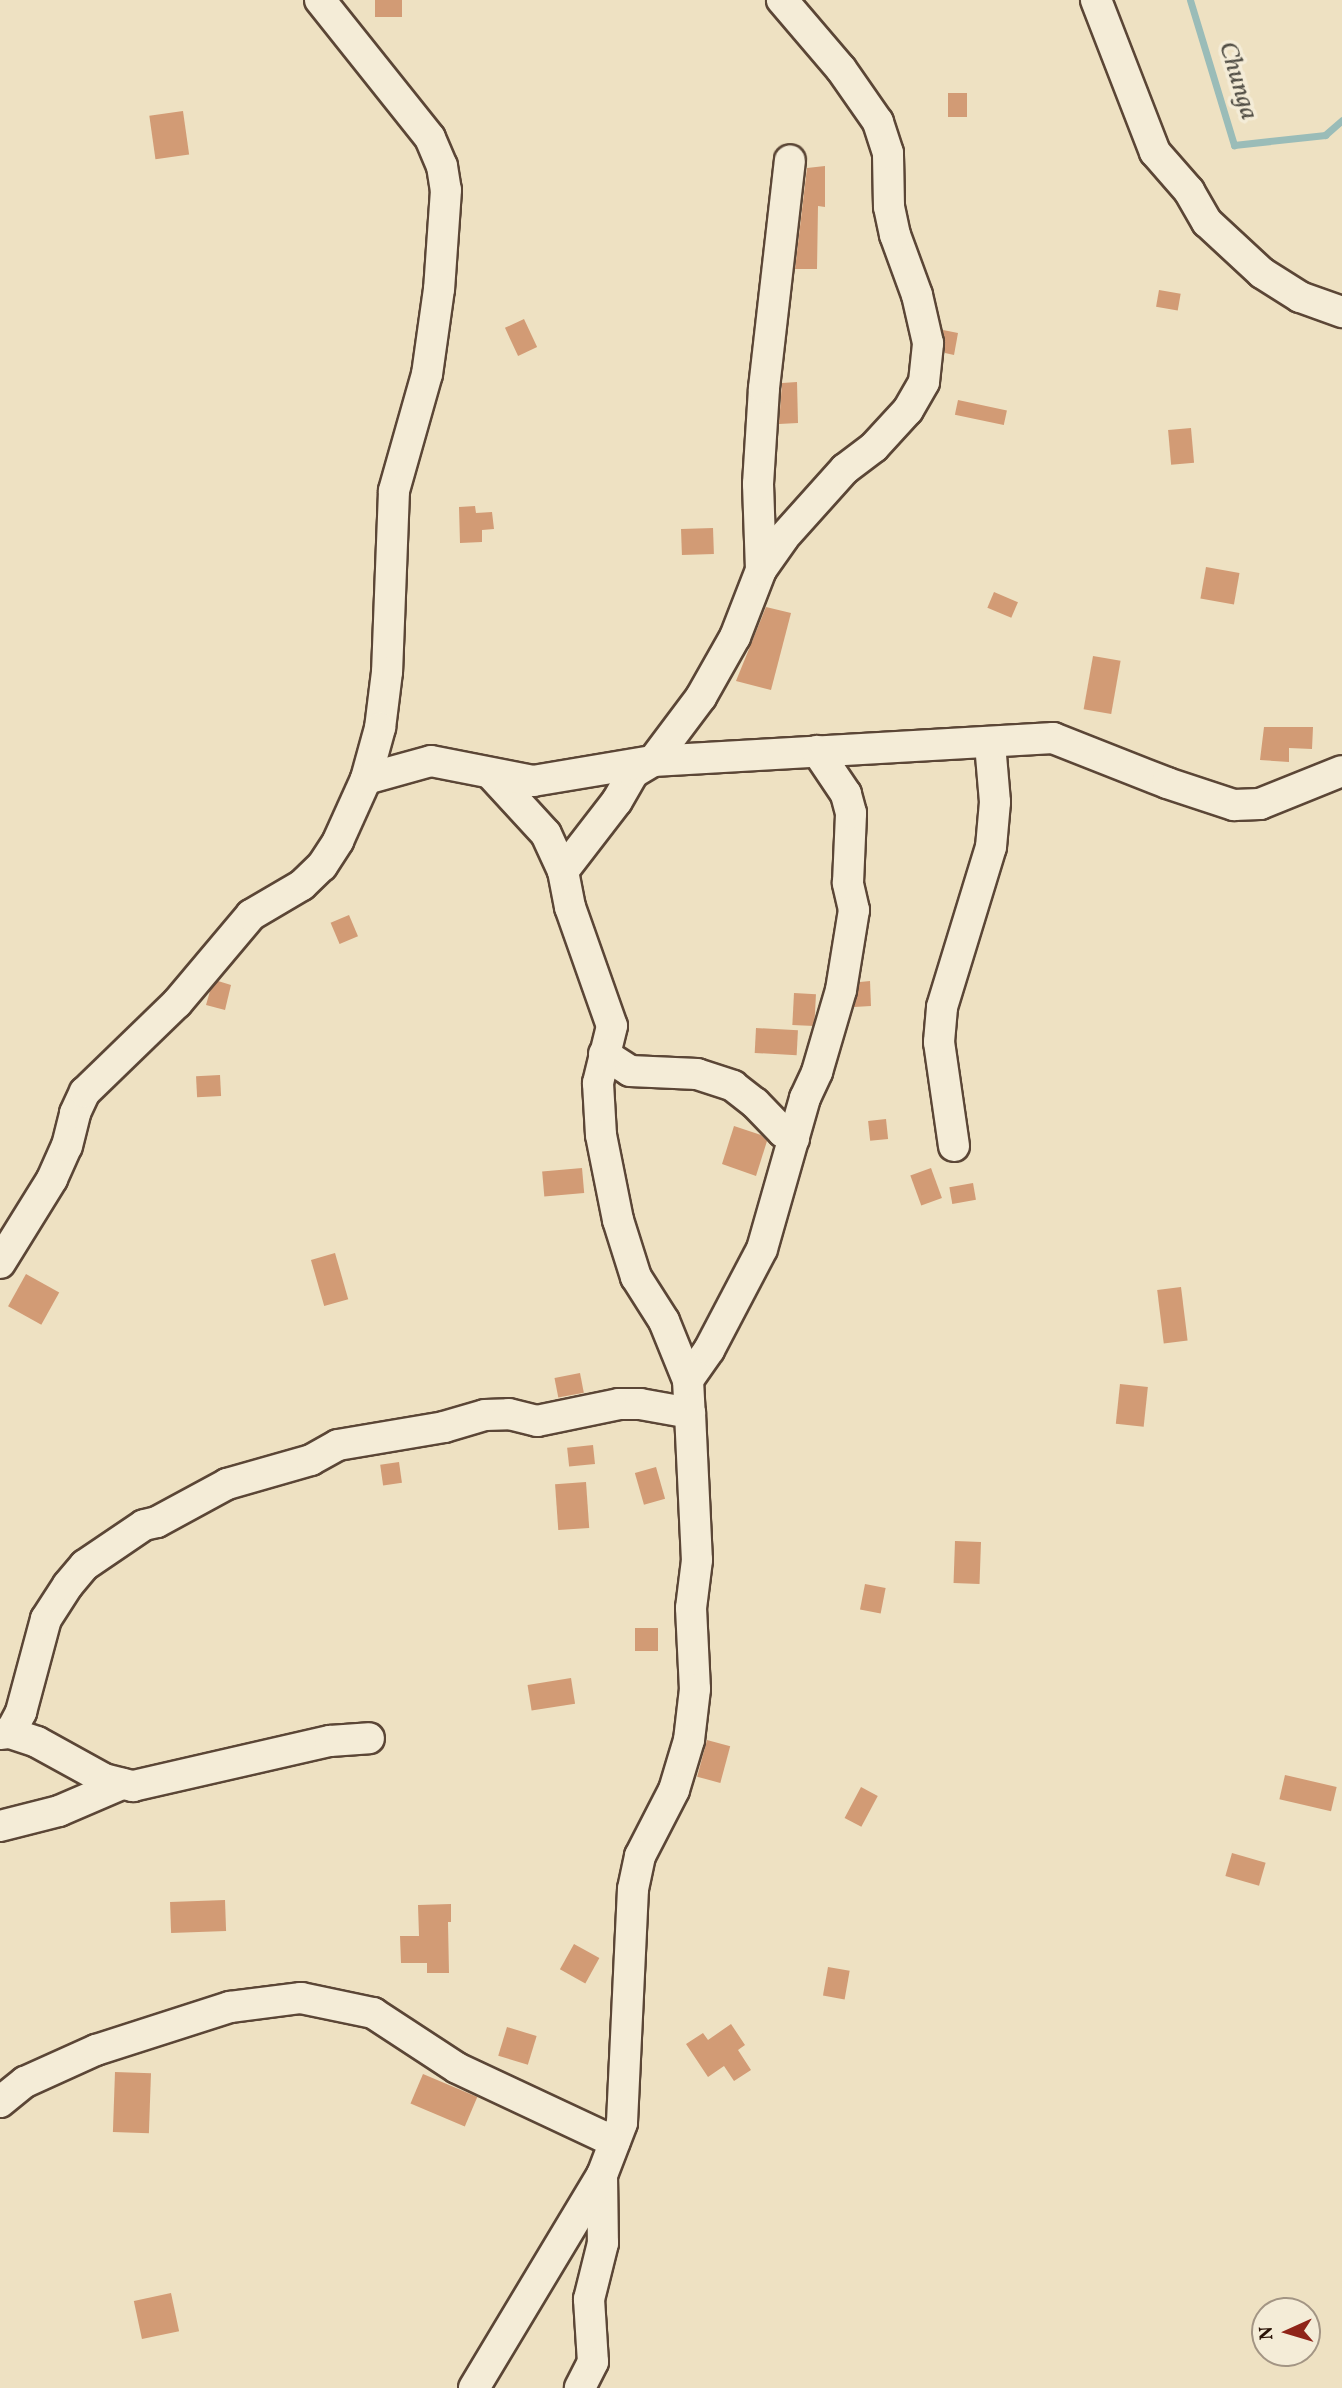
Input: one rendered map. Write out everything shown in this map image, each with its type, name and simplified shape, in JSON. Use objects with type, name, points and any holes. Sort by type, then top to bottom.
[{"type":"street","points":[[0,1263],[52,1179],[67,1146],[75,1113],[85,1092],[177,1003],[251,915],[302,885],[323,866],[338,841],[366,779],[380,729],[387,672],[394,491],[426,374],[439,289],[446,190],[442,166],[430,138],[320,0]]},
{"type":"street","points":[[563,871],[617,801],[633,773],[653,761],[716,674],[761,570],[783,538],[845,469],[874,447],[908,410],[924,382],[928,343],[917,295],[895,236],[889,207],[888,153],[878,122],[841,69],[782,0]]},
{"type":"street","points":[[1096,0],[1155,152],[1189,191],[1207,222],[1262,273],[1300,297],[1342,312]]},
{"type":"street","points":[[761,570],[758,484],[763,402],[790,160]]},
{"type":"street","points":[[366,779],[431,761],[533,780],[653,761],[990,744],[1053,738],[1167,783],[1234,804],[1260,804],[1342,771]]},
{"type":"street","points":[[954,1146],[939,1042],[942,1007],[991,847],[995,802],[990,744]]},
{"type":"street","points":[[688,1380],[709,1350],[762,1249],[841,990],[854,909],[848,883],[851,813],[846,794],[817,751]]},
{"type":"street","points":[[474,2388],[602,2175],[622,2123],[633,1889],[640,1856],[674,1790],[689,1740],[695,1689],[691,1608],[698,1560],[688,1380],[664,1321],[636,1277],[618,1220],[601,1135],[598,1083],[612,1026],[570,907],[563,871],[546,834],[491,774]]},
{"type":"street","points":[[604,1054],[629,1071],[697,1074],[733,1086],[794,1139]]},
{"type":"street","points":[[369,1738],[330,1741],[133,1786],[103,1779],[37,1742],[5,1733],[20,1712],[46,1619],[85,1565],[144,1525],[157,1521],[227,1484],[311,1460],[338,1445],[444,1427],[485,1415],[509,1414],[537,1421],[619,1404],[690,1413]]},
{"type":"street","points":[[0,1826],[59,1811],[122,1784]]},
{"type":"street","points":[[0,2102],[25,2082],[96,2050],[230,2007],[301,1998],[373,2013],[457,2068],[615,2142]]},
{"type":"street","points":[[580,2388],[593,2362],[589,2299],[603,2243],[602,2175]]},
{"type":"building","points":[[375,0],[402,0],[402,17],[375,17]]},
{"type":"building","points":[[948,93],[967,93],[967,117],[948,117]]},
{"type":"building","points":[[183,111],[189,155],[155,159],[149,116]]},
{"type":"building","points":[[825,166],[825,207],[818,206],[817,269],[795,269],[807,168]]},
{"type":"building","points":[[1159,290],[1181,294],[1178,311],[1156,307]]},
{"type":"building","points":[[524,319],[537,347],[518,356],[505,328]]},
{"type":"building","points":[[943,330],[958,333],[954,355],[945,353]]},
{"type":"building","points":[[797,382],[798,423],[779,424],[782,383]]},
{"type":"building","points":[[958,400],[1007,410],[1004,425],[955,415]]},
{"type":"building","points":[[1191,428],[1194,463],[1171,465],[1168,430]]},
{"type":"building","points":[[475,506],[476,513],[492,512],[494,529],[482,530],[482,542],[460,543],[459,507]]},
{"type":"building","points":[[713,528],[714,554],[682,555],[681,529]]},
{"type":"building","points":[[1206,567],[1239,573],[1234,604],[1200,599]]},
{"type":"building","points":[[994,592],[1018,602],[1011,618],[987,608]]},
{"type":"building","points":[[766,607],[791,613],[771,690],[736,681]]},
{"type":"building","points":[[1093,656],[1121,661],[1111,714],[1084,709]]},
{"type":"building","points":[[1264,727],[1313,727],[1312,749],[1289,748],[1289,762],[1260,760]]},
{"type":"building","points":[[349,915],[358,936],[340,944],[331,923]]},
{"type":"building","points":[[218,981],[231,985],[225,1010],[206,1005],[210,991]]},
{"type":"building","points":[[870,981],[871,1006],[854,1007],[860,982]]},
{"type":"building","points":[[794,993],[816,994],[814,1026],[792,1025]]},
{"type":"building","points":[[756,1028],[798,1030],[797,1055],[755,1053]]},
{"type":"building","points":[[220,1075],[221,1096],[197,1097],[196,1076]]},
{"type":"building","points":[[886,1119],[888,1139],[870,1141],[868,1121]]},
{"type":"building","points":[[734,1126],[761,1135],[767,1141],[756,1176],[722,1164]]},
{"type":"building","points":[[582,1168],[584,1193],[544,1196],[542,1171]]},
{"type":"building","points":[[931,1168],[942,1198],[921,1206],[910,1176]]},
{"type":"building","points":[[973,1183],[976,1200],[952,1204],[949,1187]]},
{"type":"building","points":[[335,1253],[348,1299],[324,1306],[311,1260]]},
{"type":"building","points":[[26,1274],[59,1292],[41,1325],[8,1306]]},
{"type":"building","points":[[1181,1287],[1188,1341],[1164,1344],[1157,1290]]},
{"type":"building","points":[[580,1373],[584,1393],[558,1398],[554,1378]]},
{"type":"building","points":[[1120,1384],[1148,1387],[1144,1427],[1116,1424]]},
{"type":"building","points":[[593,1445],[595,1464],[569,1467],[567,1448]]},
{"type":"building","points":[[399,1462],[402,1483],[383,1485],[380,1465]]},
{"type":"building","points":[[656,1467],[665,1499],[644,1505],[635,1473]]},
{"type":"building","points":[[586,1482],[589,1528],[558,1530],[555,1484]]},
{"type":"building","points":[[955,1541],[981,1542],[980,1584],[954,1583]]},
{"type":"building","points":[[865,1584],[886,1588],[881,1614],[860,1610]]},
{"type":"building","points":[[635,1628],[658,1628],[658,1651],[635,1651]]},
{"type":"building","points":[[571,1678],[575,1704],[532,1711],[528,1685]]},
{"type":"building","points":[[707,1740],[730,1746],[720,1783],[697,1777]]},
{"type":"building","points":[[1285,1775],[1337,1787],[1331,1811],[1279,1799]]},
{"type":"building","points":[[861,1787],[878,1796],[861,1827],[845,1818]]},
{"type":"building","points":[[1232,1853],[1266,1863],[1259,1886],[1225,1876]]},
{"type":"building","points":[[225,1900],[226,1931],[171,1933],[170,1902]]},
{"type":"building","points":[[451,1904],[451,1922],[448,1922],[449,1973],[427,1973],[427,1963],[401,1963],[400,1936],[419,1936],[418,1905]]},
{"type":"building","points":[[574,1944],[599,1958],[585,1983],[560,1969]]},
{"type":"building","points":[[828,1967],[850,1971],[845,1999],[823,1996]]},
{"type":"building","points":[[731,2024],[745,2045],[738,2050],[751,2070],[734,2081],[724,2066],[708,2077],[686,2044],[703,2033],[708,2040]]},
{"type":"building","points":[[507,2027],[537,2036],[528,2065],[498,2056]]},
{"type":"building","points":[[115,2072],[151,2073],[149,2133],[113,2132]]},
{"type":"building","points":[[423,2074],[477,2097],[465,2127],[410,2103]]},
{"type":"building","points":[[171,2293],[179,2331],[142,2339],[134,2301]]},
{"type":"waterway","name":"Chunga","points":[[1190,0],[1234,145],[1325,135],[1342,120]]}]
